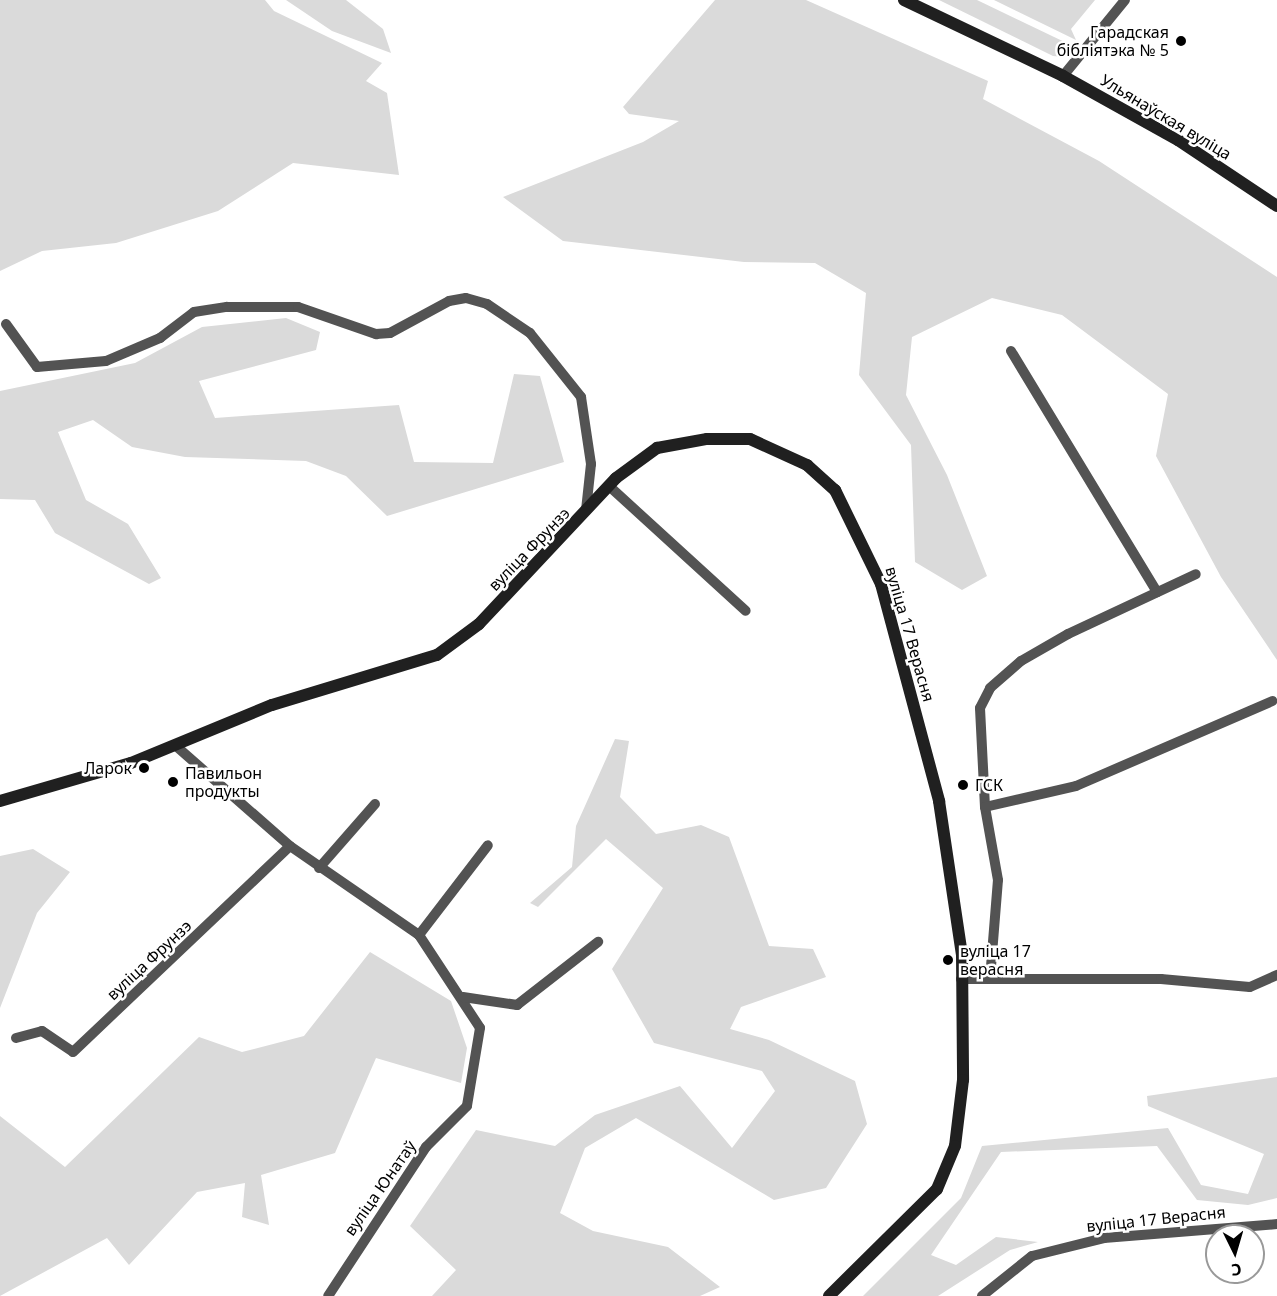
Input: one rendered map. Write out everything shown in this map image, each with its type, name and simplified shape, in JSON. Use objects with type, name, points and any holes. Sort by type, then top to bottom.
[{"type":"street","name":"Ульянаўская вуліца","points":[[904,0],[1063,76],[1179,140],[1277,206]]},
{"type":"street","points":[[1063,76],[1125,0]]},
{"type":"street","name":"вуліца Фрунзэ","points":[[0,801],[176,746],[272,705],[437,655],[479,624],[584,517],[591,464],[581,397],[530,333],[487,304],[466,298],[449,301],[390,333],[376,334],[298,307],[227,307],[194,312],[160,338],[106,361],[37,367],[6,324]]},
{"type":"street","points":[[1011,351],[1157,592]]},
{"type":"street","name":"вуліца 17 Верасня","points":[[584,517],[609,486],[657,448],[707,439],[750,439],[807,465],[835,490],[881,584],[939,801],[961,979],[963,1080],[955,1146],[937,1189],[829,1296]]},
{"type":"street","points":[[609,486],[746,611]]},
{"type":"street","points":[[990,979],[998,880],[985,807],[980,708],[990,688],[1021,661],[1068,634],[1196,574]]},
{"type":"street","points":[[985,807],[1076,786],[1272,701]]},
{"type":"street","points":[[176,746],[290,846],[419,935],[463,997],[517,1005],[598,942]]},
{"type":"street","points":[[319,868],[375,804]]},
{"type":"street","points":[[419,935],[488,845]]},
{"type":"street","name":"вуліца Фрунзэ","points":[[16,1038],[42,1031],[73,1052],[290,846]]},
{"type":"street","points":[[961,979],[1161,979],[1250,987],[1277,975]]},
{"type":"street","name":"вуліца Юнатаў","points":[[328,1296],[426,1147],[466,1106],[480,1028],[463,997]]},
{"type":"street","name":"вуліца 17 Верасня","points":[[982,1296],[1032,1256],[1104,1238],[1277,1224]]},
{"type":"shaded area","points":[[0,0],[265,0],[274,11],[382,63],[366,81],[387,93],[399,175],[293,163],[218,211],[116,243],[42,251],[0,271]]},
{"type":"shaded area","points":[[286,0],[346,0],[383,29],[391,53],[332,31]]},
{"type":"shaded area","points":[[715,0],[806,0],[988,81],[983,99],[1099,161],[1277,277],[1277,660],[1221,577],[1156,456],[1168,394],[1062,315],[992,298],[912,337],[906,395],[947,475],[987,576],[962,590],[915,562],[911,445],[859,375],[866,293],[815,263],[744,262],[563,241],[503,197],[643,142],[679,121],[629,114],[623,107]]},
{"type":"shaded area","points":[[939,0],[977,0],[1075,47],[1064,57],[1053,56]]},
{"type":"shaded area","points":[[994,0],[1095,0],[1071,29],[1076,40]]},
{"type":"shaded area","points":[[286,318],[320,332],[316,350],[199,381],[215,418],[399,405],[414,462],[493,463],[514,374],[540,376],[564,462],[387,516],[346,476],[306,461],[185,457],[132,447],[93,420],[58,432],[86,500],[128,524],[161,578],[149,584],[55,533],[35,500],[0,499],[0,391],[135,363],[202,327]]},
{"type":"shaded area","points":[[615,739],[629,741],[620,797],[656,834],[701,825],[729,837],[769,946],[813,949],[826,977],[741,1007],[730,1029],[769,1040],[855,1081],[867,1124],[826,1188],[774,1200],[636,1118],[585,1148],[560,1213],[593,1231],[668,1247],[720,1287],[700,1296],[432,1296],[456,1270],[410,1226],[476,1130],[555,1146],[595,1115],[680,1086],[732,1148],[775,1091],[762,1071],[654,1043],[612,969],[663,888],[606,839],[538,907],[530,903],[572,867],[576,826]]},
{"type":"shaded area","points":[[33,849],[70,872],[37,913],[0,1008],[0,856]]},
{"type":"shaded area","points":[[370,952],[451,1001],[467,1048],[461,1083],[376,1058],[335,1153],[261,1175],[269,1225],[242,1217],[245,1183],[197,1192],[129,1265],[107,1238],[0,1296],[0,1116],[65,1167],[199,1037],[242,1052],[304,1036]]},
{"type":"shaded area","points":[[1277,1077],[1277,1198],[1248,1205],[1197,1200],[1157,1146],[1001,1152],[931,1255],[956,1265],[996,1237],[1038,1242],[1010,1250],[938,1296],[863,1296],[961,1198],[982,1146],[1168,1128],[1201,1185],[1248,1194],[1264,1154],[1148,1106],[1147,1096]]},
{"type":"place","name":"Гарадская бібліятэка № 5","points":[[1181,41]]},
{"type":"place","name":"Ларок","points":[[144,768]]},
{"type":"place","name":"Павильон продукты","points":[[173,782]]},
{"type":"place","name":"ГСК","points":[[963,785]]},
{"type":"place","name":"вуліца 17 верасня","points":[[948,960]]}]
